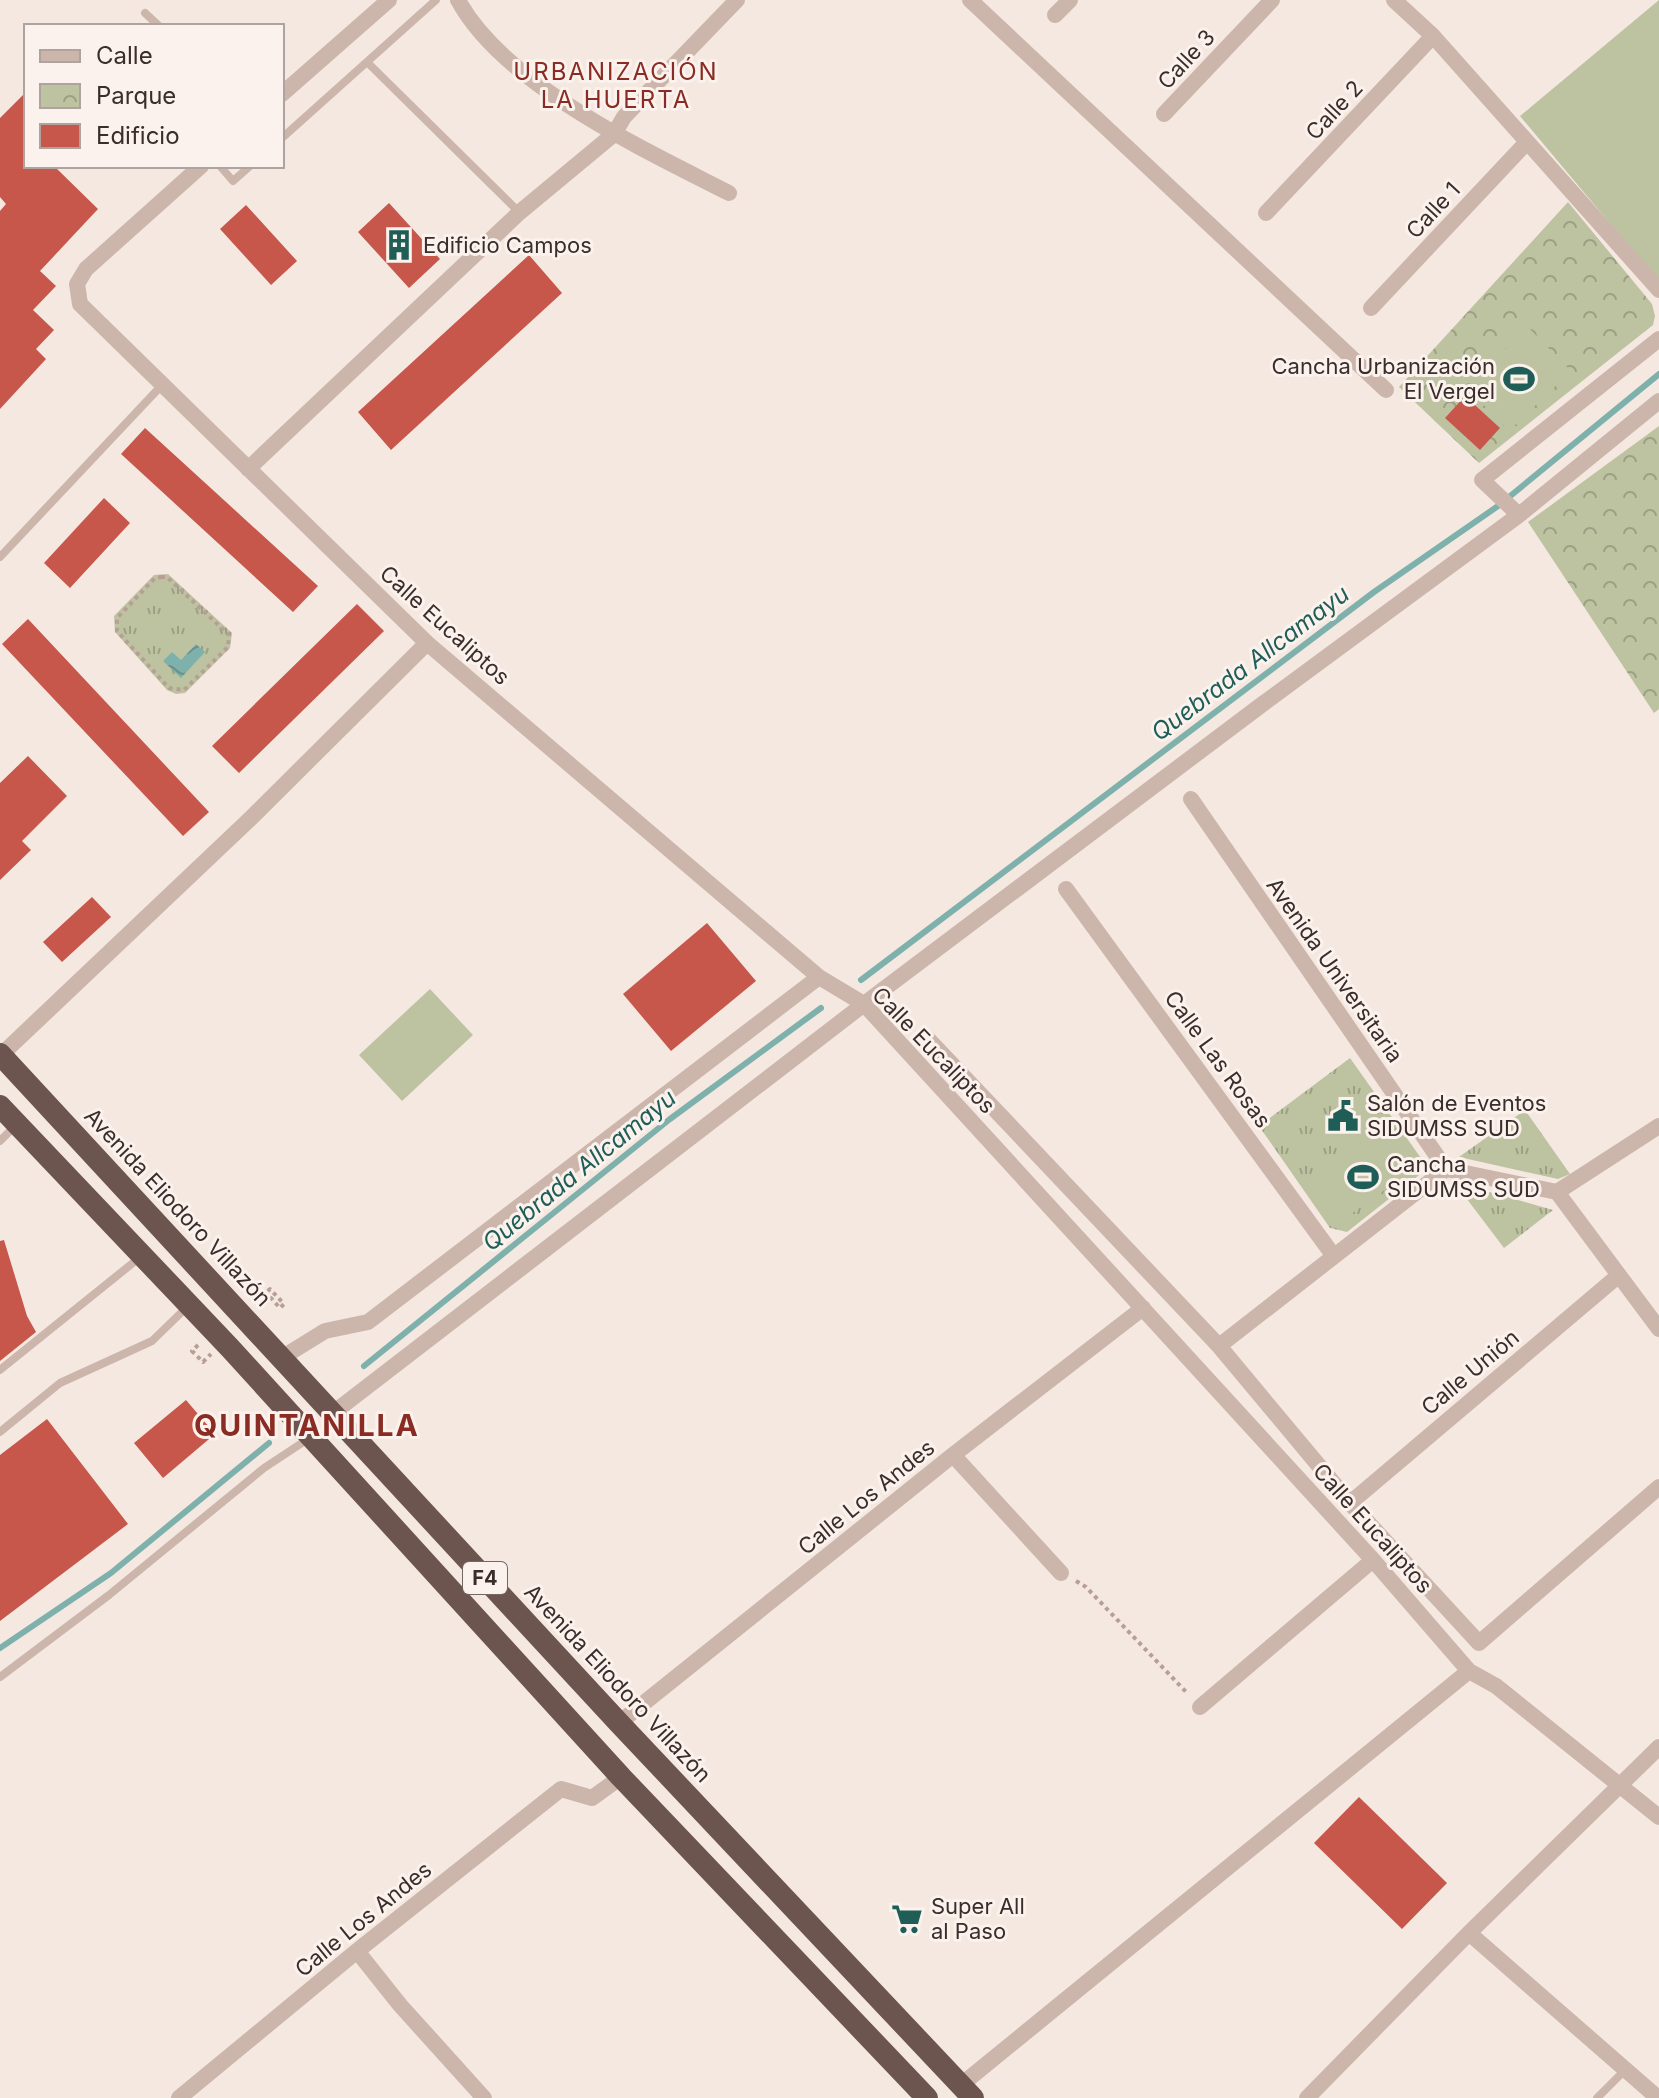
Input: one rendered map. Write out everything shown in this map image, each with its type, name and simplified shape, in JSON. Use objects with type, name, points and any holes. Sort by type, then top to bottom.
[{"type":"highway","name":"Avenida Eliodoro Villazón","points":[[0,1054],[619,1723],[967,2091]]},
{"type":"highway","name":"F4","points":[[0,1106],[143,1255],[621,1777],[927,2098]]},
{"type":"street","points":[[284,92],[389,0]]},
{"type":"street","points":[[458,0],[467,17],[508,60],[614,134],[729,193]]},
{"type":"street","points":[[248,469],[520,212],[614,134],[624,117],[737,0]]},
{"type":"street","points":[[970,0],[1386,390]]},
{"type":"street","points":[[1055,15],[1070,0]]},
{"type":"street","name":"Calle 3","points":[[1164,114],[1272,0]]},
{"type":"street","points":[[1394,0],[1433,36],[1659,290]]},
{"type":"street","name":"Calle 2","points":[[1266,213],[1433,36]]},
{"type":"street","name":"Calle 1","points":[[1371,308],[1527,142]]},
{"type":"street","name":"Calle Eucaliptos","points":[[199,168],[86,269],[77,284],[80,304],[427,643],[819,977],[864,1004],[1373,1560],[1469,1671],[1496,1686],[1659,1817]]},
{"type":"street","points":[[1516,512],[1482,480],[1659,339]]},
{"type":"street","points":[[333,1413],[864,1004],[1659,401]]},
{"type":"street","points":[[0,1054],[252,817],[427,643]]},
{"type":"street","name":"Avenida Universitaria","points":[[1191,799],[1446,1169]]},
{"type":"street","name":"Calle Las Rosas","points":[[1066,889],[1333,1255]]},
{"type":"street","points":[[283,1357],[325,1331],[368,1322],[819,977]]},
{"type":"street","name":"Calle Eucaliptos","points":[[927,1038],[1219,1346],[1350,1503],[1479,1643],[1659,1487]]},
{"type":"street","points":[[1557,1192],[1659,1126]]},
{"type":"street","points":[[1219,1346],[1446,1169],[1557,1192],[1659,1329]]},
{"type":"street","name":"Calle Unión","points":[[1350,1503],[1618,1276]]},
{"type":"street","name":"Calle Los Andes","points":[[619,1723],[953,1455],[1143,1308]]},
{"type":"street","points":[[953,1455],[1061,1573]]},
{"type":"street","points":[[1200,1707],[1373,1560]]},
{"type":"street","points":[[967,2091],[1469,1671]]},
{"type":"street","points":[[1307,2098],[1469,1933],[1659,1747]]},
{"type":"street","name":"Calle Los Andes","points":[[179,2098],[561,1789],[592,1798],[621,1777]]},
{"type":"street","points":[[1469,1933],[1658,2098]]},
{"type":"street","points":[[357,1951],[400,2005],[484,2098]]},
{"type":"lane","points":[[284,136],[436,0]]},
{"type":"lane","points":[[145,13],[157,24]]},
{"type":"lane","points":[[367,62],[520,212]]},
{"type":"lane","points":[[222,168],[233,181],[248,168]]},
{"type":"lane","points":[[0,557],[162,385]]},
{"type":"lane","points":[[0,1141],[18,1124]]},
{"type":"lane","points":[[0,1370],[143,1255]]},
{"type":"lane","points":[[0,1432],[60,1383],[152,1341],[189,1305]]},
{"type":"lane","points":[[0,1677],[109,1595],[264,1468],[311,1437]]},
{"type":"lane","points":[[1597,2098],[1626,2070]]},
{"type":"path","points":[[161,577],[167,577],[229,635],[228,647],[184,690],[169,688],[117,631],[116,625],[117,618],[155,578],[161,577]]},
{"type":"path","points":[[270,1289],[284,1304],[280,1308],[271,1298]]},
{"type":"path","points":[[1061,1573],[1086,1587],[1200,1707]]},
{"type":"green space","points":[[1659,0],[1659,282],[1520,116]]},
{"type":"green space","points":[[1568,202],[1652,304],[1655,316],[1653,325],[1479,463],[1399,387]]},
{"type":"green space","name":"Cancha Urbanización El Vergel","points":[[1528,327],[1571,371],[1509,431],[1466,387]]},
{"type":"green space","points":[[1659,426],[1659,709],[1654,713],[1528,522]]},
{"type":"green space","points":[[168,574],[232,633],[230,648],[185,693],[176,694],[167,690],[115,632],[114,616],[154,575]]},
{"type":"green space","points":[[430,989],[473,1035],[402,1101],[359,1055]]},
{"type":"green space","points":[[1350,1058],[1428,1168],[1347,1232],[1330,1228],[1259,1126]]},
{"type":"green space","points":[[1525,1110],[1570,1174],[1558,1179],[1459,1157]]},
{"type":"green space","name":"Cancha SIDUMSS SUD","points":[[1384,1133],[1411,1171],[1343,1220],[1315,1182]]},
{"type":"green space","points":[[1454,1182],[1553,1210],[1504,1248]]},
{"type":"water","points":[[196,644],[205,652],[181,678],[163,661],[172,652],[181,660]]},
{"type":"building","points":[[24,94],[24,168],[56,168],[98,209],[40,271],[56,286],[33,310],[54,330],[36,349],[46,359],[0,409],[0,211],[6,204],[0,197],[0,118]]},
{"type":"building","name":"Edificio Campos","points":[[389,203],[440,259],[409,288],[358,232]]},
{"type":"building","points":[[246,205],[297,261],[271,285],[220,229]]},
{"type":"building","points":[[529,255],[562,293],[391,450],[358,412]]},
{"type":"building","points":[[1465,396],[1500,428],[1480,450],[1445,418]]},
{"type":"building","points":[[145,428],[318,586],[293,612],[121,454]]},
{"type":"building","points":[[104,498],[130,523],[70,588],[44,563]]},
{"type":"building","points":[[357,604],[384,631],[239,773],[212,746]]},
{"type":"building","points":[[28,619],[209,812],[183,836],[2,644]]},
{"type":"building","points":[[28,756],[67,796],[22,841],[31,850],[0,880],[0,783]]},
{"type":"building","points":[[92,897],[111,917],[62,962],[43,942]]},
{"type":"building","points":[[707,923],[756,981],[671,1051],[623,994]]},
{"type":"building","points":[[4,1240],[27,1316],[36,1332],[0,1361],[0,1241]]},
{"type":"building","points":[[186,1400],[215,1434],[163,1478],[134,1443]]},
{"type":"building","points":[[47,1419],[128,1524],[0,1621],[0,1455]]},
{"type":"building","points":[[1359,1797],[1447,1883],[1402,1929],[1314,1843]]},
{"type":"waterway","name":"Quebrada Allcamayu","points":[[861,980],[1374,592],[1498,506],[1659,374]]},
{"type":"waterway","name":"Quebrada Allcamayu","points":[[364,1366],[670,1119],[821,1008]]},
{"type":"waterway","name":"Quebrada Allcamayu","points":[[0,1648],[111,1573],[269,1443]]},
{"type":"place","name":"Edificio Campos","points":[[399,245]]},
{"type":"place","name":"Cancha Urbanización El Vergel","points":[[1519,379]]},
{"type":"place","name":"Salón de Eventos SIDUMSS SUD","points":[[1343,1116]]},
{"type":"place","name":"Cancha SIDUMSS SUD","points":[[1363,1177]]},
{"type":"place","name":"Super All al Paso","points":[[907,1919]]},
{"type":"district","name":"URBANIZACIÓN LA HUERTA","points":[[616,85]]},
{"type":"district","name":"QUINTANILLA","points":[[307,1425]]}]
